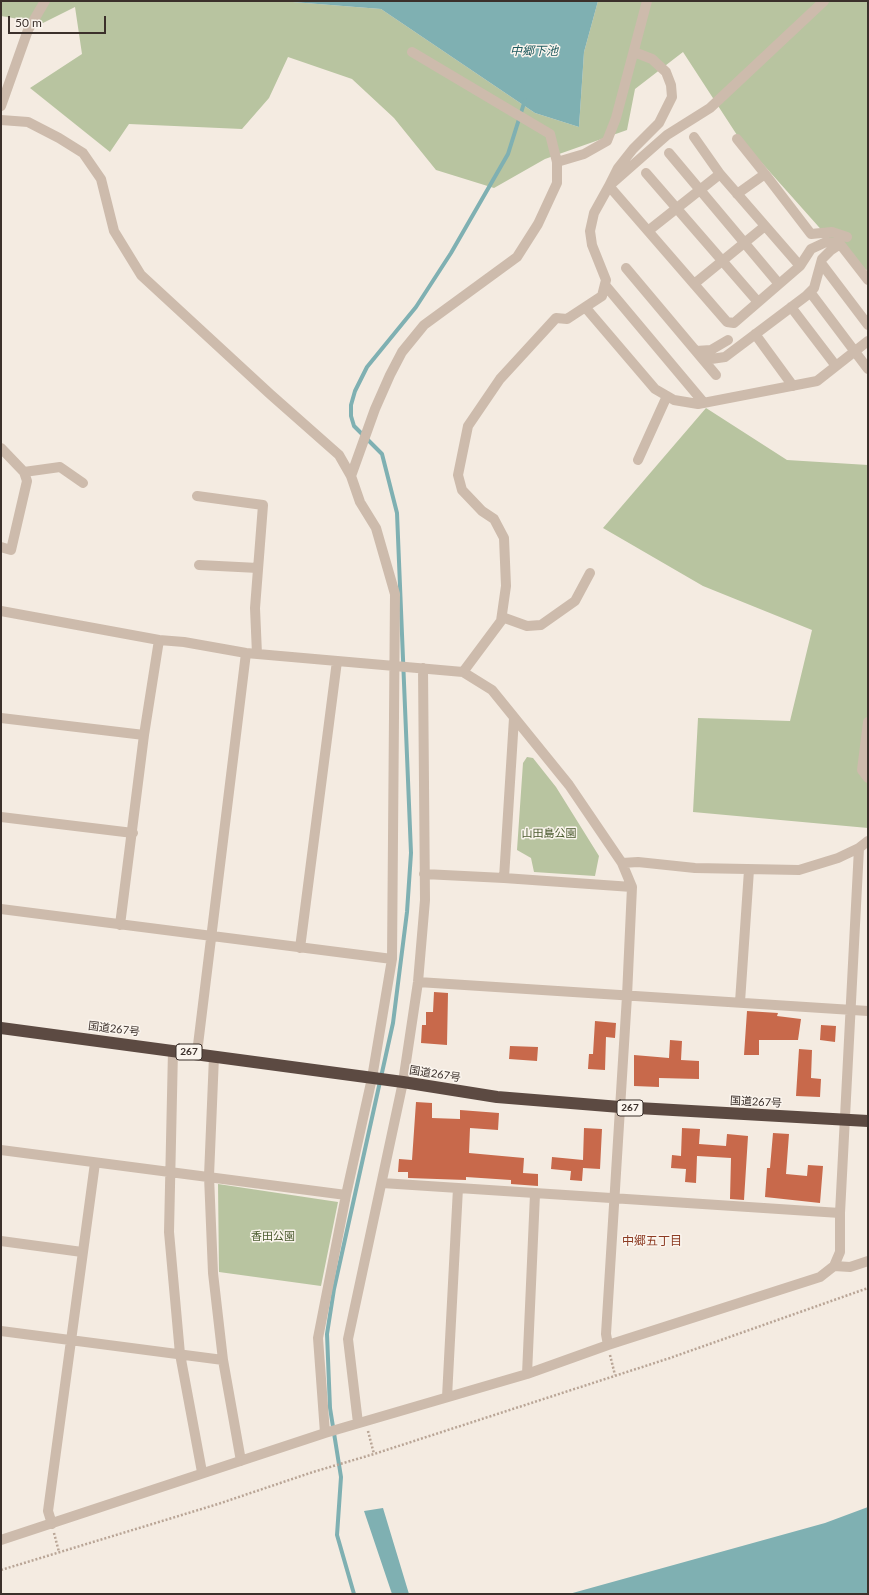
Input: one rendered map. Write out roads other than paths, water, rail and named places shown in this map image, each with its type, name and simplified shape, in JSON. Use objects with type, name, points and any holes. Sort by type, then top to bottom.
[{"type":"highway","name":"国道267号","points":[[1,1028],[196,1053],[497,1097],[620,1107],[868,1121]]},
{"type":"street","points":[[1,106],[28,30],[44,1]]},
{"type":"street","points":[[557,162],[584,154],[607,141],[616,118],[648,1]]},
{"type":"street","points":[[609,186],[667,135],[710,108],[824,1]]},
{"type":"street","points":[[351,476],[375,409],[402,352],[424,325],[517,257],[538,224],[557,183],[557,162],[550,134],[412,52]]},
{"type":"street","points":[[463,672],[501,621],[506,586],[504,538],[494,519],[482,511],[462,490],[458,475],[468,426],[500,380],[556,318],[567,319],[602,296],[606,280],[592,245],[590,231],[594,213],[618,168],[633,149],[658,123],[668,108],[672,97],[671,85],[666,72],[652,59],[634,52]]},
{"type":"street","points":[[1,120],[28,122],[60,138],[83,153],[101,179],[114,231],[141,275],[270,394],[339,455],[351,476],[360,502],[376,528],[395,594],[396,665],[392,959],[374,1078],[346,1195],[318,1338],[325,1433]]},
{"type":"street","points":[[694,137],[720,174],[800,266]]},
{"type":"street","points":[[737,139],[811,234],[832,232],[843,241],[868,280]]},
{"type":"street","points":[[669,153],[779,284]]},
{"type":"street","points":[[646,172],[758,302]]},
{"type":"street","points":[[648,231],[720,174]]},
{"type":"street","points":[[737,194],[765,174]]},
{"type":"street","points":[[609,186],[727,322],[734,323],[800,266],[811,249],[826,242],[843,241]]},
{"type":"street","points":[[694,284],[765,226]]},
{"type":"street","points":[[704,360],[725,357],[810,292],[814,288],[821,263],[831,250],[843,241]]},
{"type":"street","points":[[821,263],[868,325]]},
{"type":"street","points":[[626,268],[716,375]]},
{"type":"street","points":[[605,284],[704,403]]},
{"type":"street","points":[[810,292],[868,369]]},
{"type":"street","points":[[585,307],[655,389],[674,400],[698,404],[817,381],[868,341]]},
{"type":"street","points":[[791,307],[836,366]]},
{"type":"street","points":[[755,334],[793,386]]},
{"type":"street","points":[[696,351],[711,350],[728,340]]},
{"type":"street","points":[[638,460],[667,396]]},
{"type":"street","points":[[1,448],[24,472],[27,481],[11,550],[1,547]]},
{"type":"street","points":[[24,472],[60,467],[83,483]]},
{"type":"street","points":[[196,496],[263,504],[254,608],[257,654]]},
{"type":"street","points":[[199,565],[258,568]]},
{"type":"street","points":[[502,617],[527,626],[541,625],[574,601],[590,573]]},
{"type":"street","points":[[1,611],[159,640],[184,642],[246,653],[463,672],[492,690],[569,785],[622,863],[632,887],[627,996],[606,1334],[608,1345]]},
{"type":"street","points":[[120,925],[133,834],[144,735],[159,640]]},
{"type":"street","points":[[196,1053],[246,653]]},
{"type":"street","points":[[300,948],[337,661]]},
{"type":"street","points":[[362,1422],[348,1339],[382,1183],[398,1082],[418,982],[425,900],[418,668]]},
{"type":"street","points":[[1,718],[144,735]]},
{"type":"street","points":[[504,878],[514,718]]},
{"type":"street","points":[[868,722],[862,770],[868,778]]},
{"type":"street","points":[[1,817],[133,834]]},
{"type":"street","points":[[622,863],[638,862],[695,868],[799,870],[838,858],[860,848],[868,841]]},
{"type":"street","points":[[1,1540],[202,1472],[241,1461],[325,1433],[527,1374],[608,1345],[820,1277],[834,1266],[840,1252],[840,1213],[860,848]]},
{"type":"street","points":[[740,1002],[749,870]]},
{"type":"street","points":[[424,874],[632,887]]},
{"type":"street","points":[[1,909],[392,959]]},
{"type":"street","points":[[418,982],[868,1010]]},
{"type":"street","points":[[173,1050],[169,1172],[169,1232],[180,1354],[202,1472]]},
{"type":"street","points":[[214,1056],[209,1176],[213,1273],[223,1360],[241,1461]]},
{"type":"street","points":[[1,1150],[346,1195]]},
{"type":"street","points":[[52,1524],[48,1512],[95,1163]]},
{"type":"street","points":[[382,1183],[840,1213]]},
{"type":"street","points":[[447,1397],[458,1188]]},
{"type":"street","points":[[527,1374],[535,1194]]},
{"type":"street","points":[[1,1241],[82,1252]]},
{"type":"street","points":[[834,1266],[850,1267],[868,1261]]},
{"type":"street","points":[[1,1331],[223,1360]]},
{"type":"water","name":"中郷下池","points":[[280,1],[598,1],[584,52],[579,127],[535,113],[381,9]]},
{"type":"water","points":[[868,1507],[868,1594],[569,1594],[825,1523]]},
{"type":"water","points":[[383,1508],[409,1594],[392,1594],[364,1511]]},
{"type":"waterway","points":[[354,1594],[337,1535],[341,1477],[330,1408],[327,1334],[334,1289],[393,1023],[407,912],[411,853],[397,513],[382,454],[354,426],[351,416],[351,405],[355,391],[367,367],[416,307],[451,253],[508,154],[525,100]]},
{"type":"district","name":"中郷五丁目","points":[[652,1241]]},
{"type":"park label","name":"山田島公園","points":[[549,833]]},
{"type":"park label","name":"香田公園","points":[[273,1236]]}]
